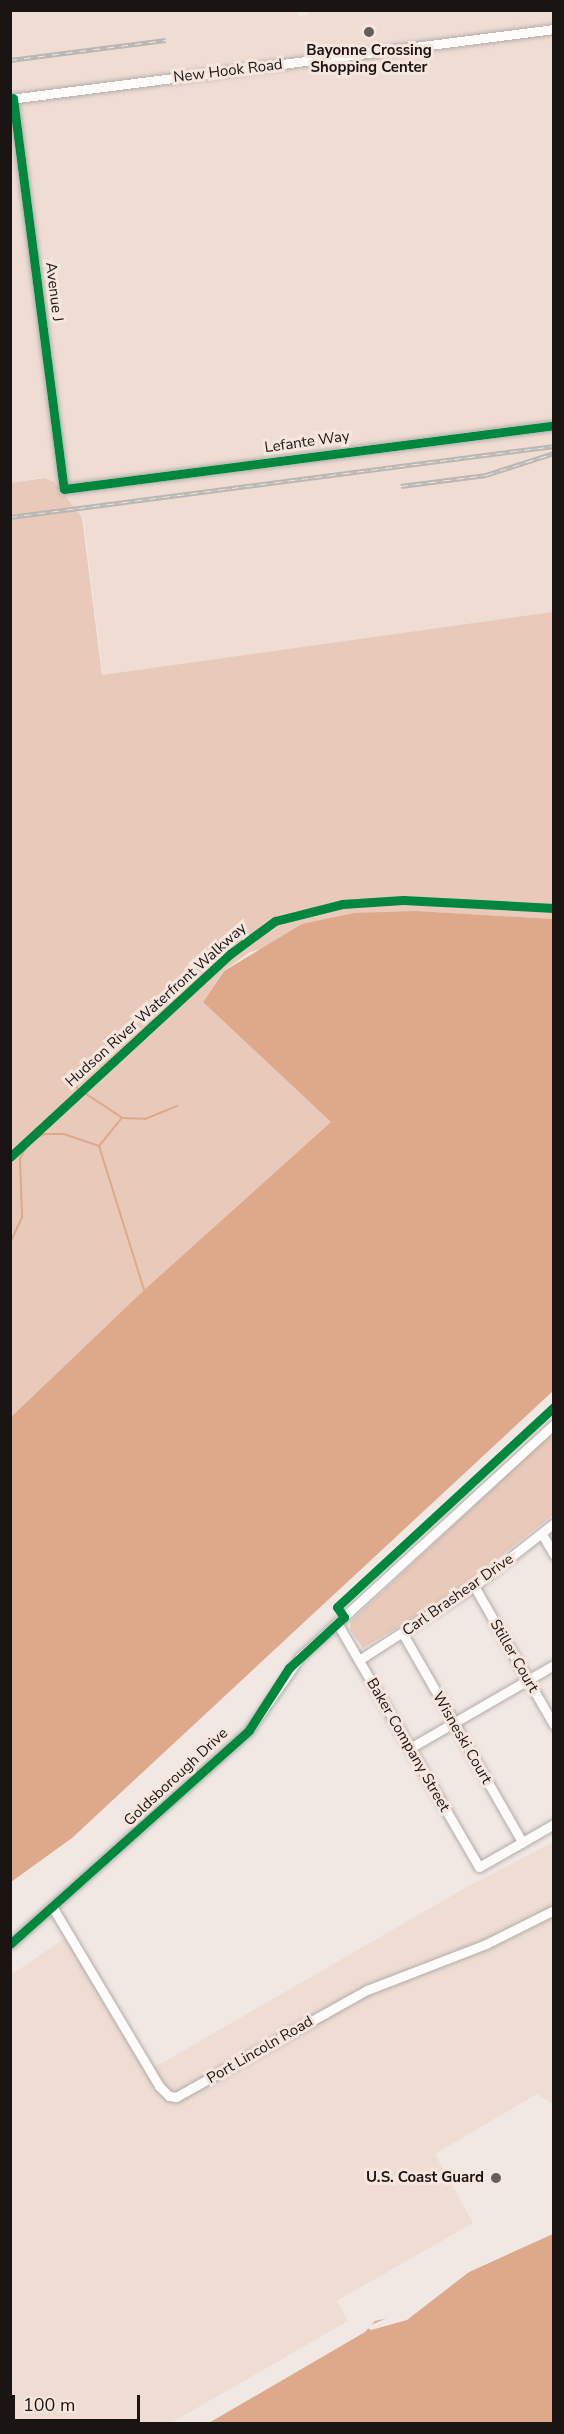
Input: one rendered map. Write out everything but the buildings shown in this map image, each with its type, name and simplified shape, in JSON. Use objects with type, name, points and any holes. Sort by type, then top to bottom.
[{"type":"street","name":"New Hook Road","points":[[12,99],[554,29]]},
{"type":"street","name":"Avenue J","points":[[12,99],[64,489]]},
{"type":"street","name":"Lefante Way","points":[[64,489],[554,425]]},
{"type":"street","name":"Goldsborough Drive","points":[[10,1944],[53,1908],[254,1725],[290,1668],[554,1424]]},
{"type":"street","name":"Carl Brashear Drive","points":[[359,1660],[403,1634],[474,1586],[554,1524]]},
{"type":"street","points":[[542,1534],[554,1555]]},
{"type":"street","name":"Stiller Court","points":[[474,1586],[554,1725]]},
{"type":"street","name":"Baker Company Street","points":[[337,1623],[479,1867],[522,1842]]},
{"type":"street","name":"Wisneski Court","points":[[403,1634],[522,1842]]},
{"type":"street","points":[[410,1748],[554,1665]]},
{"type":"street","points":[[522,1842],[554,1824]]},
{"type":"street","name":"Port Lincoln Road","points":[[53,1908],[159,2086],[169,2096],[176,2097],[368,1990],[486,1944],[554,1910]]},
{"type":"shaded area","points":[[296,10],[299,16],[308,15],[308,10],[553,11],[553,613],[103,675],[83,517],[44,477],[11,483],[11,11]]},
{"type":"shaded area","points":[[44,478],[54,482],[82,517],[102,675],[553,612],[553,919],[416,911],[250,952],[223,971],[203,1002],[332,1122],[144,1290],[11,1417],[11,483]]},
{"type":"shaded area","points":[[416,911],[553,919],[553,1391],[72,1838],[11,1882],[11,1417],[144,1290],[331,1122],[203,1002],[224,971],[302,924],[354,913]]},
{"type":"shaded area","points":[[553,1432],[553,1515],[441,1602],[363,1648],[350,1630],[351,1621]]},
{"type":"shaded area","points":[[553,1842],[553,2104],[537,2094],[435,2154],[473,2223],[337,2301],[348,2321],[171,2423],[11,2424],[11,1975],[70,1935],[148,2071],[465,1888]]},
{"type":"shaded area","points":[[553,2230],[553,2423],[207,2424],[365,2332],[375,2321],[402,2315],[444,2284]]},
{"type":"pier","points":[[554,2227],[553,2234],[469,2272],[407,2320],[371,2330],[366,2327],[401,2312],[468,2267]]},
{"type":"waterway","points":[[77,1075],[77,1088],[121,1117]]},
{"type":"waterway","points":[[99,1146],[122,1118],[145,1119],[178,1106]]},
{"type":"waterway","points":[[10,1243],[22,1217],[20,1159],[29,1141],[45,1134],[64,1134],[99,1146],[144,1290]]},
{"type":"railway","points":[[10,60],[166,40]]},
{"type":"railway","points":[[10,517],[554,446]]},
{"type":"railway","points":[[401,486],[486,475],[554,453]]},
{"type":"cycle path","points":[[13,98],[64,489],[554,425]]},
{"type":"cycle path","name":"Hudson River Waterfront Walkway","points":[[10,1157],[230,954],[275,921],[342,904],[403,900],[554,908]]},
{"type":"cycle path","points":[[10,1944],[249,1730],[289,1668],[344,1617],[337,1607],[554,1407]]},
{"type":"place","name":"Bayonne Crossing Shopping Center","points":[[369,32]]},
{"type":"place","name":"U.S. Coast Guard","points":[[496,2178]]}]
